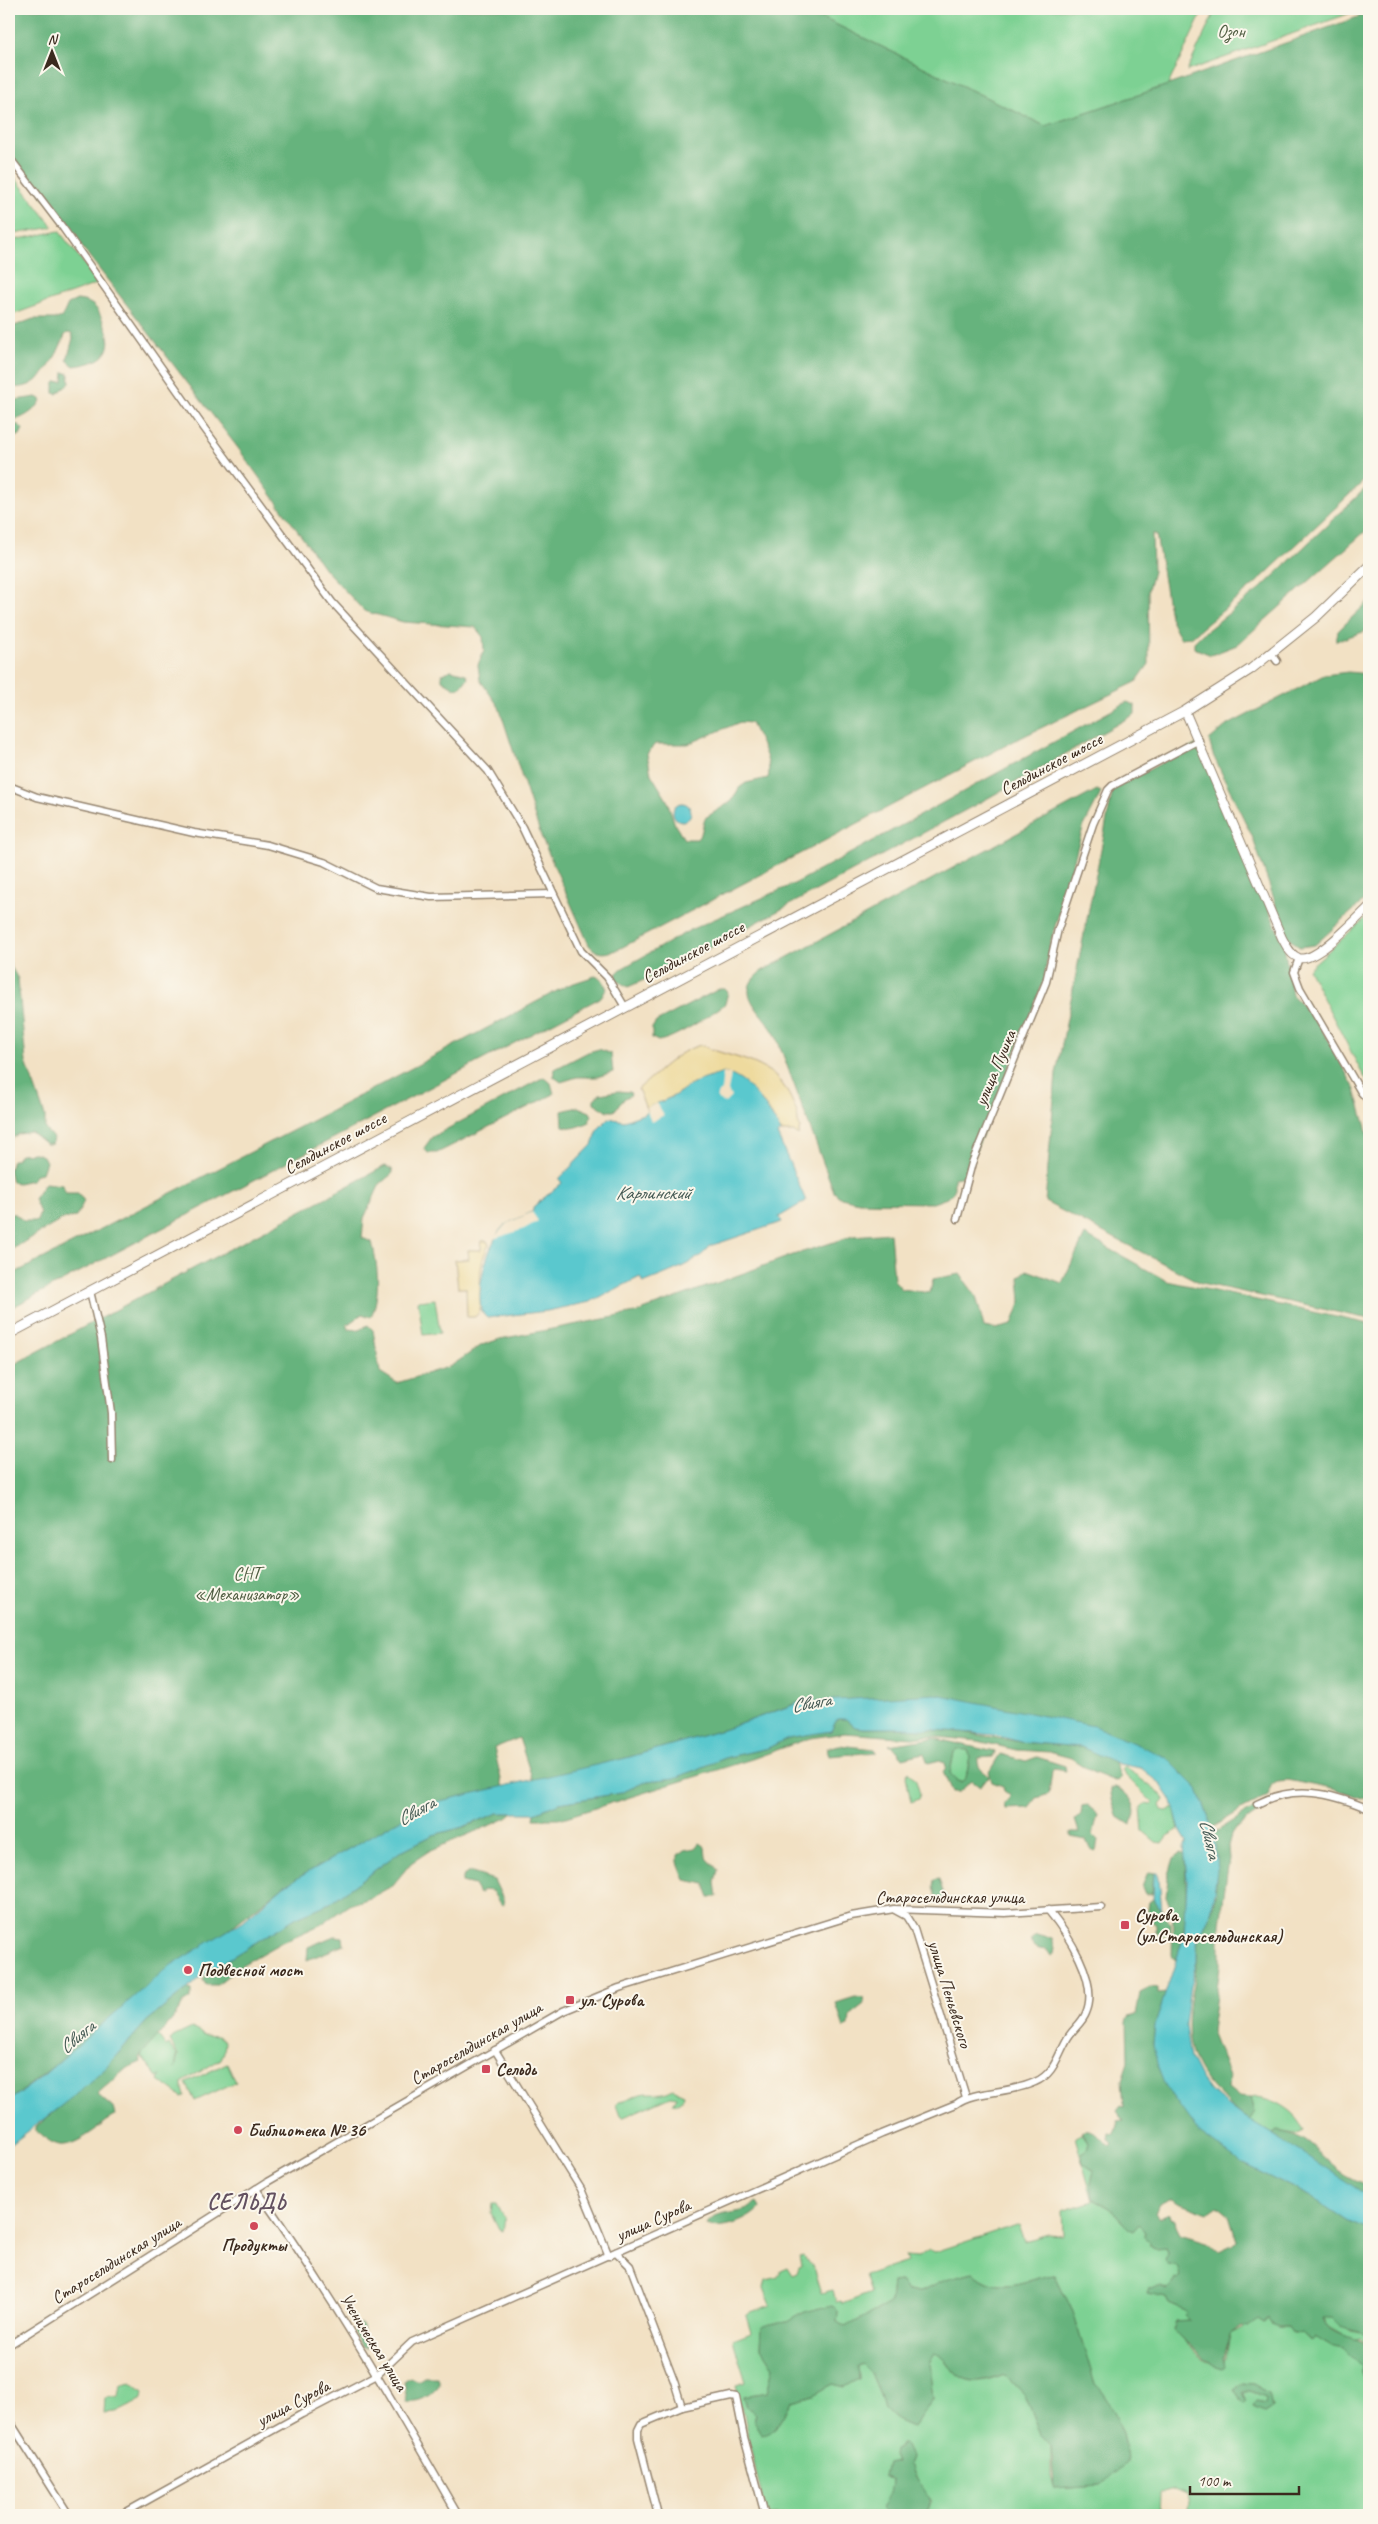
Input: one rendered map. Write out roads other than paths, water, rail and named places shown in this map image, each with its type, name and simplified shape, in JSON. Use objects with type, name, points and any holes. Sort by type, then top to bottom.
[{"type":"main road","name":"Сельдинское шоссе","points":[[9,1334],[1185,711],[1251,669],[1316,617],[1369,566]]},
{"type":"street","points":[[9,157],[63,228],[176,389],[332,602],[488,771],[522,827],[580,951],[607,977],[625,1007]]},
{"type":"street","points":[[1271,653],[1277,661]]},
{"type":"street","points":[[1185,711],[1287,947],[1299,958],[1311,958],[1369,907]]},
{"type":"street","name":"улица Пушка","points":[[957,1219],[972,1163],[1046,982],[1058,929],[1093,824],[1108,790],[1112,786],[1199,740]]},
{"type":"street","points":[[9,786],[37,797],[194,833],[268,845],[324,862],[376,888],[431,897],[553,894]]},
{"type":"street","points":[[1299,958],[1294,972],[1300,988],[1361,1092],[1369,1101]]},
{"type":"street","points":[[90,1291],[101,1338],[111,1413],[112,1460]]},
{"type":"street","points":[[1257,1804],[1280,1794],[1313,1792],[1349,1801],[1369,1809]]},
{"type":"street","name":"Старосельдинская улица","points":[[9,2345],[256,2189],[563,2011],[619,1988],[851,1916],[894,1909],[1005,1913],[1101,1907]]},
{"type":"street","name":"улица Пеньевского","points":[[894,1909],[906,1916],[914,1929],[966,2096]]},
{"type":"street","name":"улица Сурова","points":[[121,2515],[302,2414],[377,2375],[412,2342],[882,2134],[956,2104],[966,2096],[1008,2091],[1045,2077],[1056,2064],[1073,2029],[1086,2014],[1089,1994],[1079,1958],[1065,1930],[1048,1910]]},
{"type":"street","points":[[495,2050],[581,2188],[609,2256]]},
{"type":"street","name":"Ученическая улица","points":[[256,2189],[313,2272],[377,2375],[458,2515]]},
{"type":"street","points":[[616,2252],[630,2266],[674,2381],[682,2408]]},
{"type":"street","points":[[658,2515],[638,2438],[638,2430],[641,2424],[682,2408],[719,2398],[736,2397],[747,2451],[765,2515]]},
{"type":"street","points":[[9,2420],[69,2515]]},
{"type":"water","points":[[682,803],[688,806],[691,812],[688,818],[682,821],[676,818],[673,812],[676,806]]},
{"type":"water","name":"Карлинский","points":[[723,1073],[732,1076],[749,1087],[771,1114],[781,1132],[777,1134],[806,1201],[779,1217],[782,1222],[710,1246],[698,1258],[689,1263],[643,1283],[640,1277],[590,1302],[547,1311],[487,1318],[482,1311],[480,1300],[483,1272],[493,1243],[505,1225],[533,1211],[533,1207],[562,1183],[559,1179],[592,1145],[599,1128],[609,1118],[624,1121],[646,1113],[649,1107],[674,1096],[693,1083]]},
{"type":"water","name":"Свияга","points":[[936,1694],[1094,1726],[1166,1757],[1198,1789],[1214,1833],[1217,1871],[1211,1913],[1197,1941],[1197,1961],[1190,1986],[1185,2026],[1190,2058],[1199,2076],[1211,2092],[1244,2117],[1324,2166],[1369,2197],[1369,2231],[1347,2221],[1310,2196],[1241,2163],[1198,2132],[1165,2086],[1158,2068],[1153,2044],[1155,2025],[1184,1936],[1187,1880],[1184,1848],[1187,1842],[1180,1830],[1172,1801],[1160,1783],[1141,1768],[1119,1764],[1081,1747],[1021,1742],[994,1735],[962,1732],[906,1728],[863,1728],[855,1727],[846,1719],[837,1719],[831,1731],[788,1738],[768,1748],[728,1757],[675,1778],[647,1781],[621,1793],[559,1803],[535,1813],[498,1813],[463,1827],[433,1835],[401,1851],[330,1903],[297,1917],[209,1971],[147,2021],[107,2066],[75,2095],[9,2146],[9,2101],[40,2078],[168,1967],[243,1921],[284,1886],[427,1804],[626,1758],[726,1729],[801,1702]]},
{"type":"water","points":[[1154,1873],[1157,1873],[1159,1878],[1162,1911],[1153,1899]]},
{"type":"place","name":"Сурова (ул.Старосельдинская)","points":[[1125,1925]]},
{"type":"place","name":"Подвесной мост","points":[[188,1970]]},
{"type":"place","name":"ул. Сурова","points":[[570,2000]]},
{"type":"place","name":"Сельдь","points":[[486,2069]]},
{"type":"place","name":"Библиотека № 36","points":[[238,2130]]},
{"type":"place","name":"Продукты","points":[[254,2226]]},
{"type":"district","name":"СЕЛЬДЬ","points":[[247,2202]]},
{"type":"park label","name":"Озон","points":[[1231,31]]},
{"type":"park label","name":"СНТ «Механизатор»","points":[[247,1584]]}]
